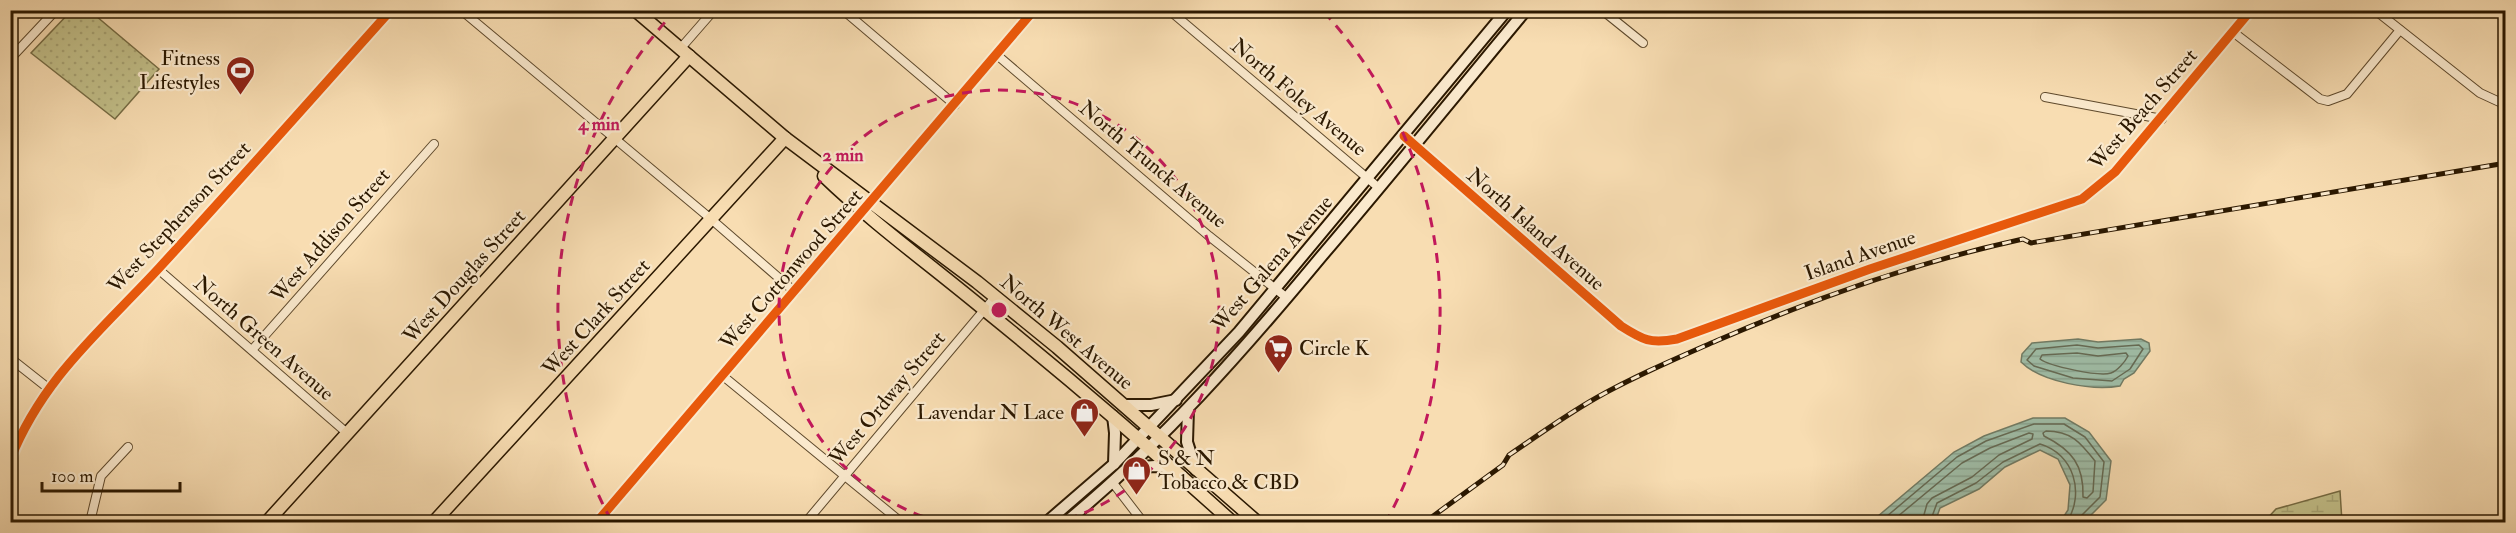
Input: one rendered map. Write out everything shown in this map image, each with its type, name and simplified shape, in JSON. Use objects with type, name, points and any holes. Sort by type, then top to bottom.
[{"type":"main road","name":"North West Avenue","points":[[635,10],[984,309],[1139,438],[1232,522]]},
{"type":"main road","name":"West Galena Avenue","points":[[1066,522],[1113,483],[1161,438],[1287,298],[1526,10]]},
{"type":"main road","name":"West Galena Avenue","points":[[1047,522],[1114,464],[1276,290],[1404,136],[1502,12]]},
{"type":"main road","name":"West Douglas Street","points":[[267,522],[614,139],[684,52]]},
{"type":"main road","name":"West Clark Street","points":[[434,522],[785,138]]},
{"type":"main road","name":"North West Avenue","points":[[867,208],[995,297],[1124,405],[1257,522]]},
{"type":"main road","points":[[1124,405],[1151,405],[1176,399]]},
{"type":"main road","points":[[1188,408],[1187,442],[1196,470]]},
{"type":"main road","points":[[1113,416],[1114,464]]},
{"type":"main road","points":[[1128,468],[1155,466],[1173,468]]},
{"type":"street","points":[[10,59],[53,14],[43,10]]},
{"type":"street","name":"West Stephenson Street","points":[[10,460],[48,388],[78,351],[158,269],[391,10]]},
{"type":"street","points":[[461,10],[795,292]]},
{"type":"street","name":"West Douglas Street","points":[[684,52],[714,10]]},
{"type":"street","points":[[843,10],[955,105]]},
{"type":"street","name":"West Cottonwood Street","points":[[597,522],[1034,10]]},
{"type":"street","name":"North Foley Avenue","points":[[1169,10],[1379,188]]},
{"type":"street","points":[[1602,10],[1643,43]]},
{"type":"street","name":"West Beach Street","points":[[2082,199],[2115,172],[2162,119],[2251,10]]},
{"type":"street","points":[[2375,10],[2480,93],[2505,105]]},
{"type":"street","points":[[1502,12],[1514,24]]},
{"type":"street","points":[[2233,32],[2320,99],[2328,101],[2347,94],[2400,30]]},
{"type":"street","name":"North Trunck Avenue","points":[[997,55],[1209,236],[1287,298]]},
{"type":"street","points":[[2045,97],[2162,119]]},
{"type":"street","name":"North Island Avenue","points":[[1404,136],[1621,326],[1649,342]]},
{"type":"street","name":"West Addison Street","points":[[252,350],[434,144]]},
{"type":"street","name":"Island Avenue","points":[[1649,342],[1677,339],[1870,269],[2082,199]]},
{"type":"street","name":"North Green Avenue","points":[[158,269],[347,433]]},
{"type":"street","name":"West Ordway Street","points":[[806,522],[995,297]]},
{"type":"street","points":[[10,358],[48,388]]},
{"type":"street","points":[[723,376],[901,522]]},
{"type":"street","points":[[90,522],[101,476],[128,447]]},
{"type":"street","points":[[1113,483],[1143,522]]},
{"type":"green space","points":[[71,11],[90,11],[159,69],[115,119],[31,53]]},
{"type":"green space","points":[[2340,491],[2342,522],[2264,522],[2276,509]]},
{"type":"water","points":[[2078,339],[2098,342],[2141,339],[2149,343],[2150,351],[2134,373],[2124,379],[2120,386],[2109,387],[2082,386],[2054,380],[2030,369],[2021,362],[2022,354],[2032,343]]},
{"type":"water","points":[[2033,418],[2065,418],[2089,432],[2111,461],[2106,500],[2084,522],[2060,522],[2068,510],[2070,485],[2058,459],[2040,450],[2005,467],[1979,489],[1940,508],[1935,522],[1871,522],[1954,452],[1984,436]]},
{"type":"railway","points":[[1425,522],[1503,465],[1509,455],[1574,411],[1611,390],[1670,361],[1753,325],[1867,282],[1983,248],[2023,239],[2031,243],[2506,163]]},
{"type":"cycle path","points":[[10,460],[39,404],[75,356],[160,267],[391,10]]},
{"type":"cycle path","points":[[597,522],[1034,10]]},
{"type":"cycle path","points":[[1404,136],[1621,326],[1647,340],[1677,339],[1870,269],[2082,199],[2115,172],[2251,10]]},
{"type":"place","name":"Fitness Lifestyles","points":[[241,96]]},
{"type":"place","name":"Circle K","points":[[1278,374]]},
{"type":"place","name":"Lavendar N Lace","points":[[1085,438]]},
{"type":"place","name":"S & N Tobacco & CBD","points":[[1137,496]]}]
